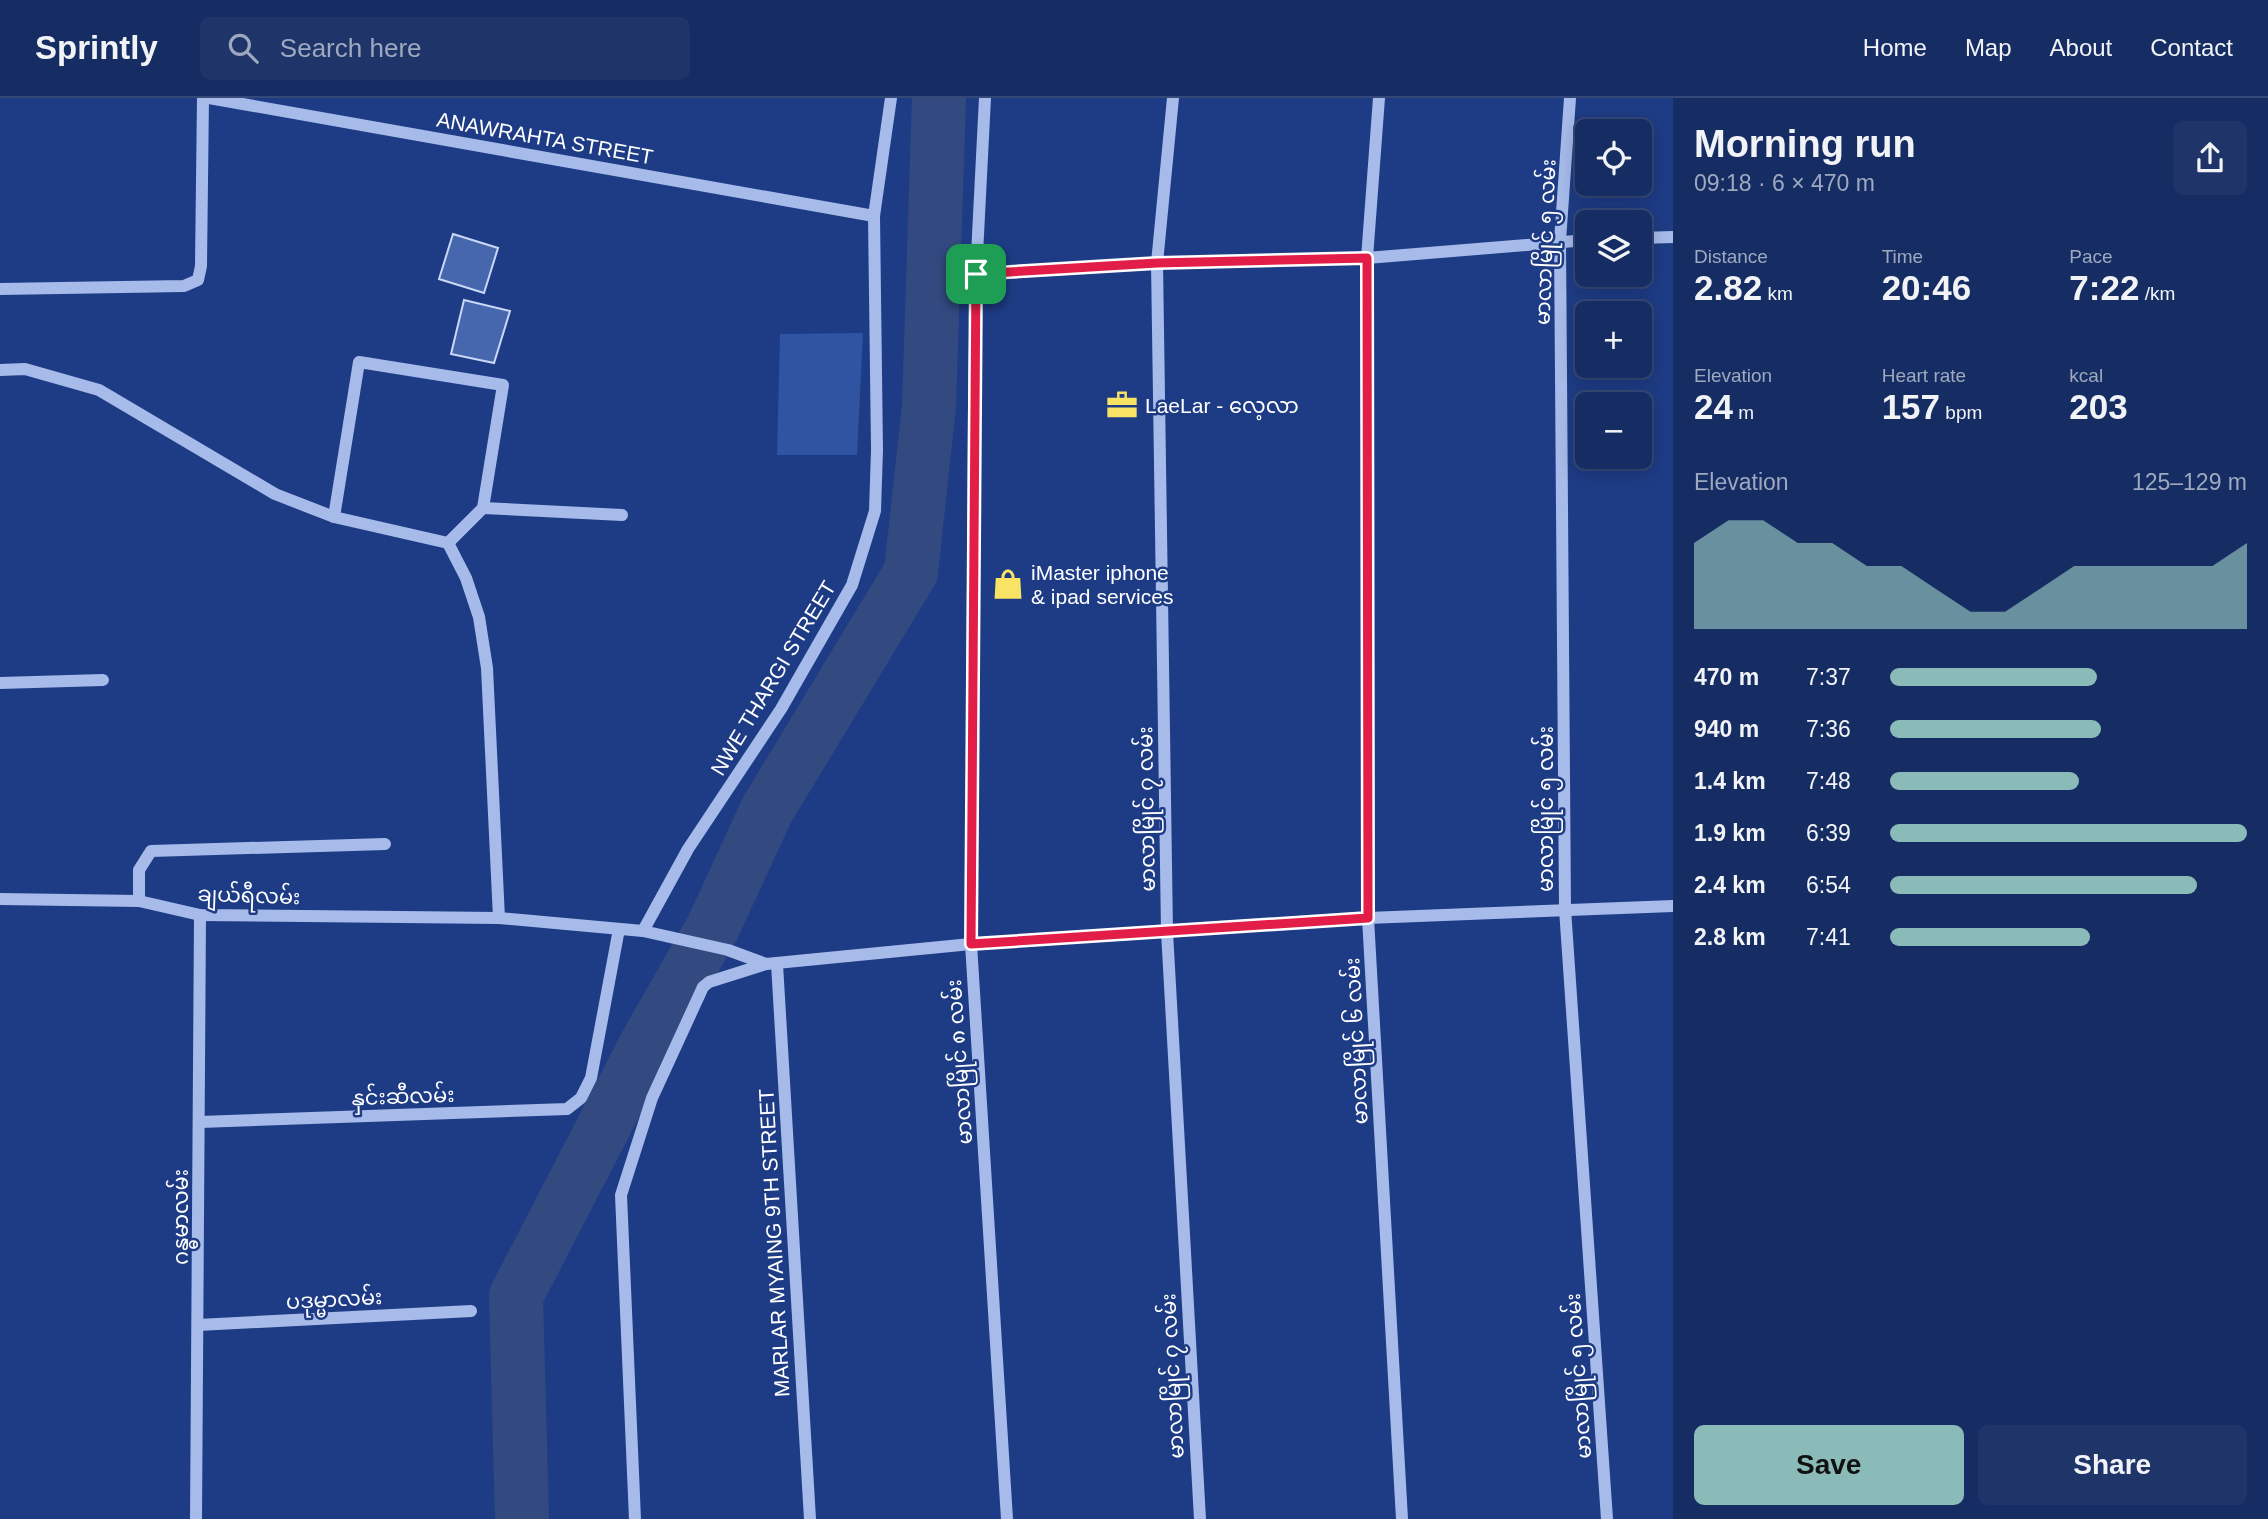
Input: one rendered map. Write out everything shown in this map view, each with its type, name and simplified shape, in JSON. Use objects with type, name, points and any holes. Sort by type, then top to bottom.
[{"type":"street","points":[[0,289],[184,286],[198,280],[201,266],[203,98]]},
{"type":"street","name":"ANAWRAHTA STREET","points":[[209,98],[874,216]]},
{"type":"street","name":"NWE THARGI STREET","points":[[643,931],[688,849],[780,709],[852,585],[875,511],[877,450],[874,216],[891,98]]},
{"type":"street","name":"မာလာမြိုင် ၈ လမ်း","points":[[985,98],[976,274],[971,944],[1007,1519]]},
{"type":"street","name":"မာလာမြိုင် ၇ လမ်း","points":[[1173,98],[1157,263],[1167,932],[1200,1519]]},
{"type":"street","name":"မာလာမြိုင် ၆ လမ်း","points":[[1379,98],[1367,258],[1368,918],[1402,1519]]},
{"type":"street","name":"မာလာမြိုင် ၅ လမ်း","points":[[1570,98],[1560,241],[1565,909],[1607,1519]]},
{"type":"street","points":[[1652,238],[1673,237]]},
{"type":"street","points":[[976,274],[1157,263],[1367,258],[1575,240]]},
{"type":"street","points":[[334,517],[359,362],[503,385],[483,508],[448,543]]},
{"type":"street","points":[[0,370],[25,369],[99,390],[275,494],[334,517],[448,543],[466,578],[479,617],[488,668],[499,918]]},
{"type":"street","points":[[483,508],[622,515]]},
{"type":"street","points":[[0,683],[103,680]]},
{"type":"street","points":[[139,901],[139,870],[150,851],[385,844]]},
{"type":"street","name":"ချယ်ရီလမ်း","points":[[0,899],[139,901],[200,915],[499,918],[643,931],[728,950],[771,964]]},
{"type":"street","points":[[635,1519],[621,1195],[652,1098],[703,987],[709,982],[771,964],[971,944],[1368,918],[1673,906]]},
{"type":"street","name":"ဂန္ဓမာလမ်း","points":[[196,1519],[200,915]]},
{"type":"street","name":"နှင်းဆီလမ်း","points":[[200,1122],[567,1109],[581,1098],[591,1078],[619,929]]},
{"type":"street","name":"MARLAR MYAING 9TH STREET","points":[[771,964],[810,1519]]},
{"type":"street","name":"ပဒုမ္မာလမ်း","points":[[198,1325],[471,1311]]},
{"type":"shaded area","points":[[863,333],[857,455],[777,455],[780,334]]},
{"type":"building","points":[[453,234],[498,248],[484,293],[439,279]]},
{"type":"building","points":[[464,300],[510,311],[494,363],[451,354]]},
{"type":"waterway","points":[[522,1519],[516,1296],[648,1041],[713,927],[767,810],[911,572],[929,406],[939,98]]},
{"type":"place","name":"LaeLar - လေ့လာ","points":[[1122,405]]},
{"type":"place","name":"iMaster iphone & ipad services","points":[[1008,584]]},
{"type":"route","points":[[1367,258],[1368,918],[971,944],[976,274],[1157,263],[1367,258]]}]
